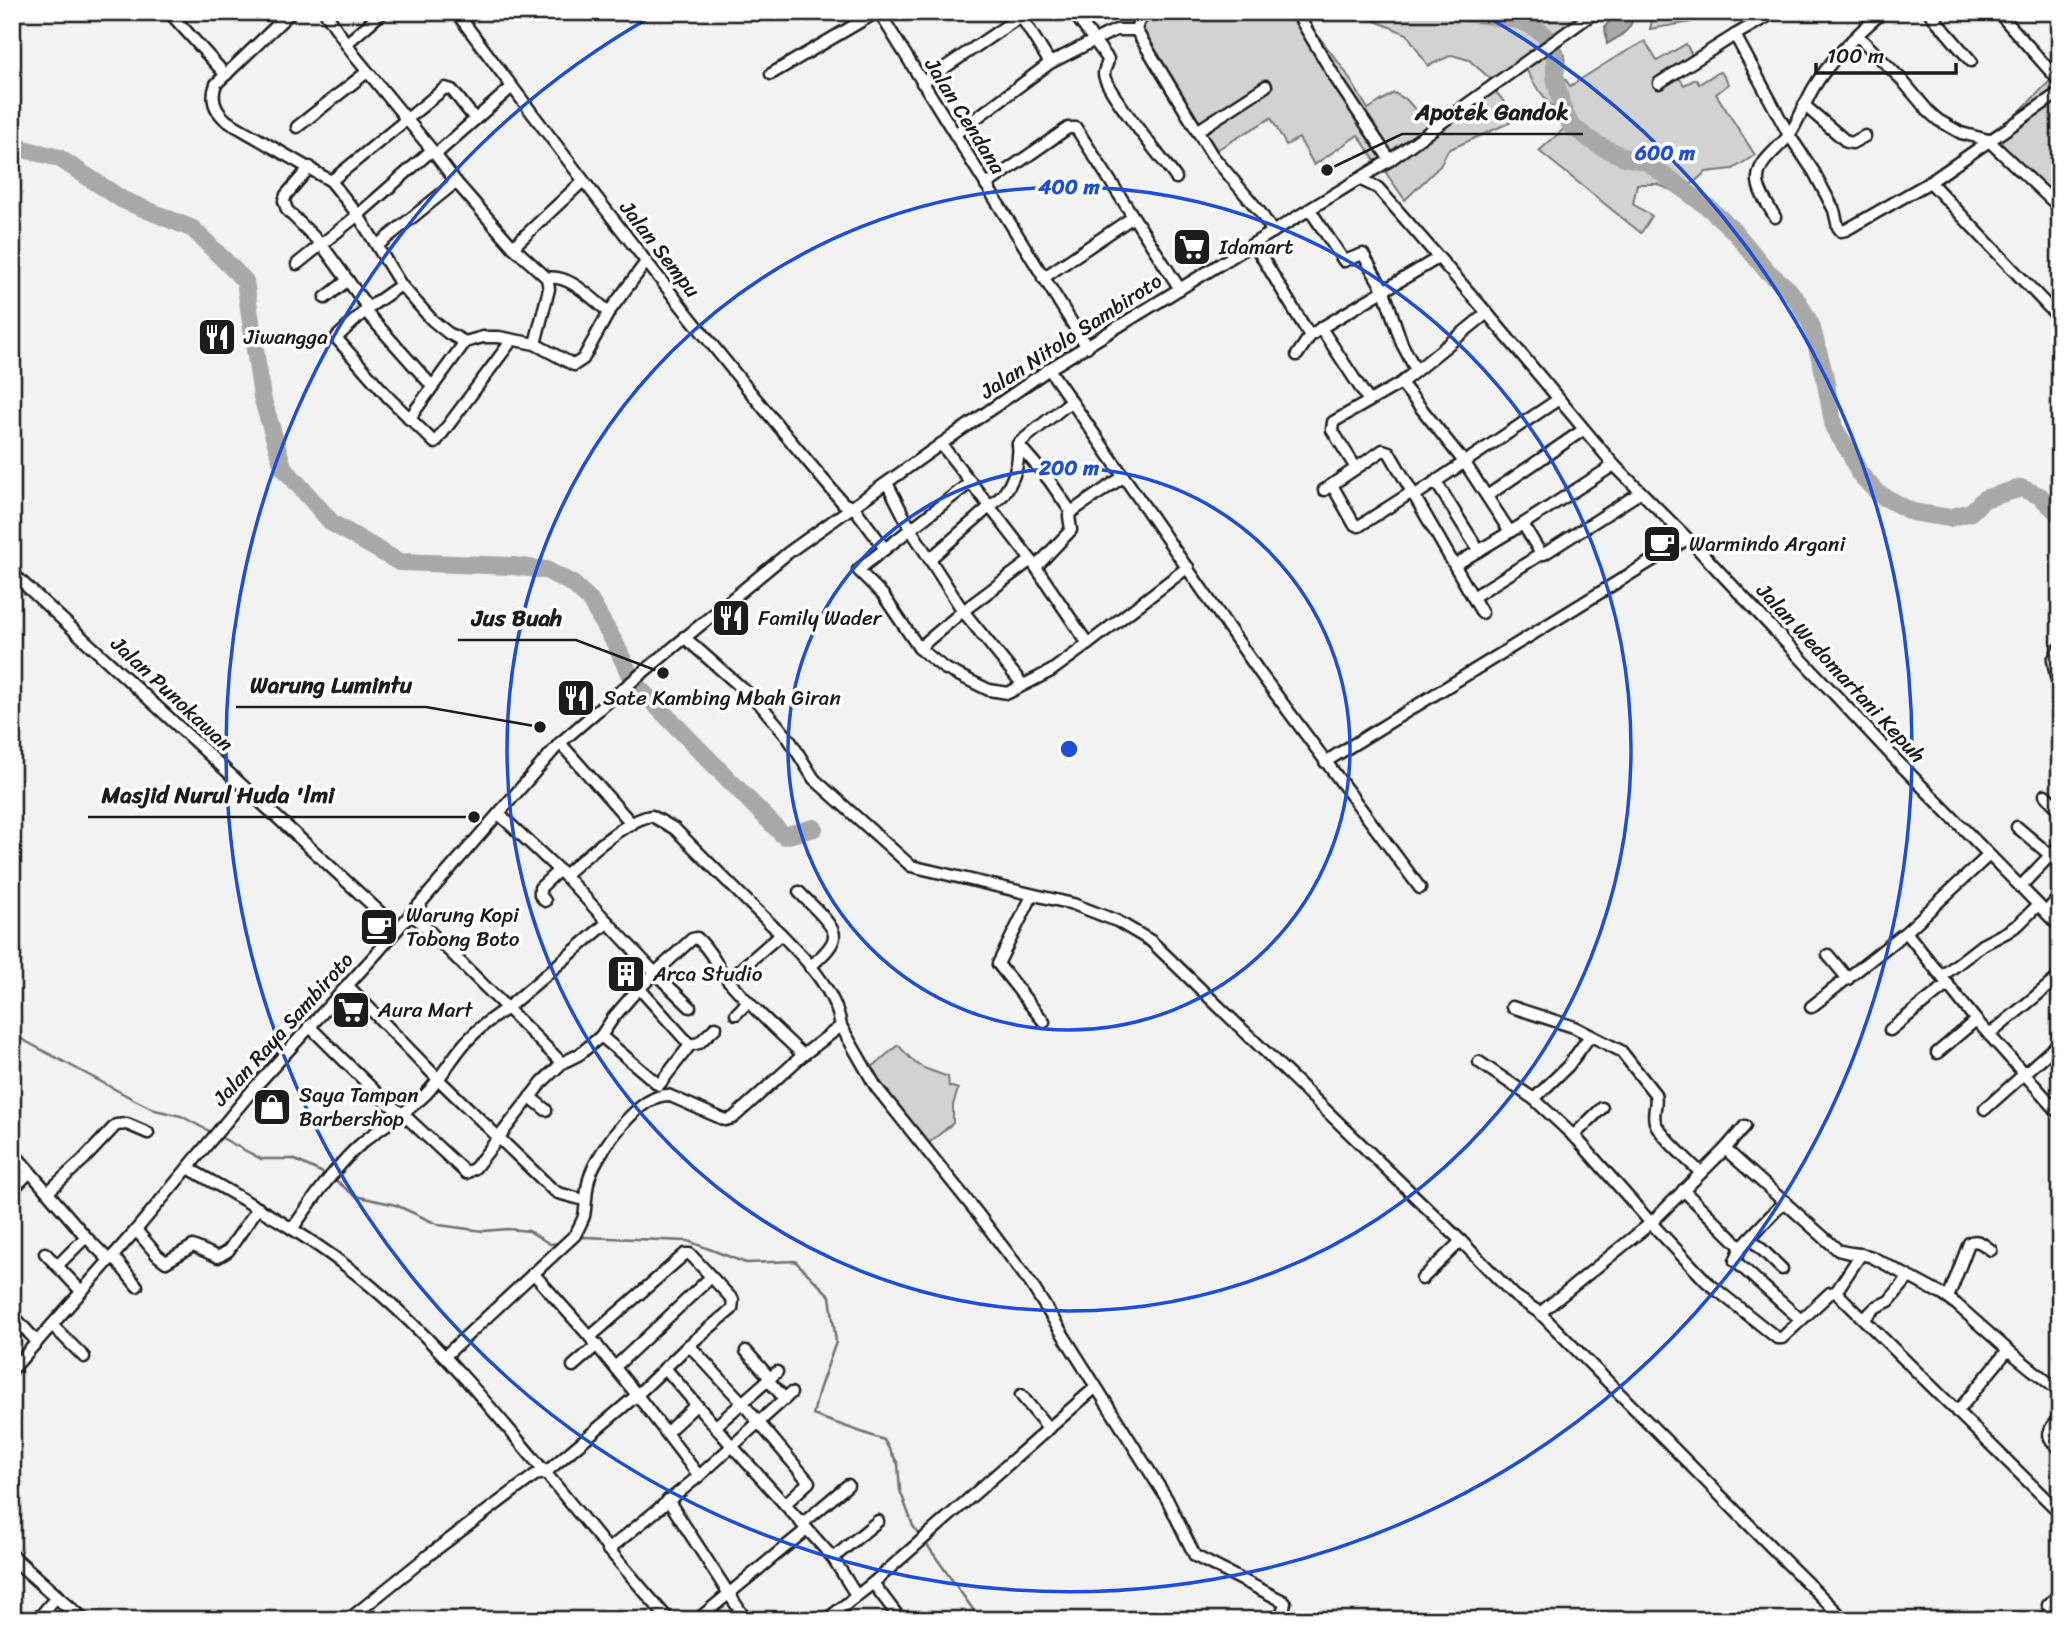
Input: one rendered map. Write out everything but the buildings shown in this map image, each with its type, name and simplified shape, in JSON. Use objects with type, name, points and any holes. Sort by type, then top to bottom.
[{"type":"main road","points":[[12,1557],[83,1620]]},
{"type":"street","points":[[169,12],[227,74]]},
{"type":"street","points":[[291,12],[216,84],[213,91],[214,103],[220,115],[331,181],[358,215],[401,285],[432,320],[465,342]]},
{"type":"street","points":[[324,12],[345,44],[456,181],[513,247],[547,278],[550,289],[535,344]]},
{"type":"street","points":[[345,44],[383,12]]},
{"type":"street","name":"Jalan Sempu","points":[[456,12],[583,181],[746,389],[885,550]]},
{"type":"street","points":[[771,74],[878,12]]},
{"type":"street","name":"Jalan Cendana","points":[[878,12],[1087,347]]},
{"type":"street","points":[[1073,12],[1108,59],[1104,77],[1116,98],[1176,178]]},
{"type":"street","points":[[1146,12],[1136,30],[1212,155],[1260,212],[1273,232]]},
{"type":"street","points":[[1296,12],[1341,87],[1390,160]]},
{"type":"street","name":"Jalan Nitolo Sambiroto","points":[[651,664],[789,552],[848,508],[1049,369],[1377,169],[1595,12]]},
{"type":"street","points":[[1658,83],[1775,12]]},
{"type":"street","points":[[1929,12],[1971,61]]},
{"type":"street","points":[[1998,12],[2060,82]]},
{"type":"street","points":[[1775,217],[1759,187],[1758,175],[1773,152],[1789,135],[1820,77],[1879,13]]},
{"type":"street","points":[[922,83],[1020,14],[1050,63]]},
{"type":"street","points":[[955,134],[1050,63],[1116,30],[1136,30]]},
{"type":"street","points":[[1735,35],[1789,135],[1814,172],[1841,231],[1930,182],[2060,92]]},
{"type":"street","points":[[1858,36],[1938,120],[1961,133],[1989,140],[2060,208]]},
{"type":"street","points":[[2051,72],[2060,64]]},
{"type":"street","points":[[298,127],[367,72]]},
{"type":"street","points":[[1197,131],[1266,86]]},
{"type":"street","points":[[297,264],[323,245],[342,223],[358,215],[512,87]]},
{"type":"street","points":[[331,181],[442,89],[449,88],[475,119]]},
{"type":"street","points":[[1804,105],[1847,142],[1852,143],[1865,136]]},
{"type":"street","points":[[986,185],[1072,127],[1079,131],[1180,289]]},
{"type":"street","points":[[310,167],[284,201],[287,210],[323,245],[366,310],[432,386]]},
{"type":"street","points":[[1377,169],[1378,188]]},
{"type":"street","name":"Jalan Wedomartani Kepuh","points":[[1359,179],[1378,188],[1614,465],[2060,927]]},
{"type":"street","points":[[378,245],[456,181]]},
{"type":"street","points":[[513,247],[583,181]]},
{"type":"street","points":[[1930,182],[2060,319]]},
{"type":"street","points":[[1310,210],[1344,261],[1363,254],[1384,291],[1402,344],[1416,370]]},
{"type":"street","points":[[1043,278],[1133,217]]},
{"type":"street","points":[[1254,244],[1310,336]]},
{"type":"street","points":[[1297,355],[1310,336],[1321,328],[1438,258]]},
{"type":"street","points":[[409,419],[465,342],[482,337],[535,344],[575,365],[583,359],[609,312],[646,262]]},
{"type":"street","points":[[547,278],[559,278],[569,282],[609,312]]},
{"type":"street","points":[[325,298],[348,281]]},
{"type":"street","points":[[401,285],[366,310],[337,337],[409,419],[435,443],[512,340]]},
{"type":"street","points":[[1356,468],[1332,430],[1333,422],[1401,383],[1487,313]]},
{"type":"street","points":[[1321,328],[1369,401]]},
{"type":"street","points":[[1049,369],[1260,673],[1420,888]]},
{"type":"street","points":[[1401,383],[1465,463],[1510,532]]},
{"type":"street","points":[[1482,613],[1455,565],[1413,494],[1389,452],[1385,450],[1328,488],[1354,524],[1359,526],[1413,494],[1436,482],[1559,399]]},
{"type":"street","points":[[1018,444],[1070,402]]},
{"type":"street","points":[[1487,496],[1583,430]]},
{"type":"street","points":[[941,444],[1034,564],[1088,644]]},
{"type":"street","points":[[931,558],[991,507],[1009,487],[1020,458],[1018,444]]},
{"type":"street","points":[[1018,444],[1049,480],[1071,512]]},
{"type":"street","points":[[1455,565],[1614,465]]},
{"type":"street","points":[[919,648],[964,611],[1034,564],[1071,530],[1071,512],[1123,477]]},
{"type":"street","points":[[971,482],[858,570],[883,595],[919,648],[944,668],[989,690],[1008,693],[1051,671],[1188,567]]},
{"type":"street","points":[[1436,482],[1479,551]]},
{"type":"street","points":[[887,483],[911,530],[964,611],[1023,685]]},
{"type":"street","points":[[1473,597],[1641,492]]},
{"type":"street","points":[[1523,524],[1541,554]]},
{"type":"street","points":[[1325,762],[1687,539]]},
{"type":"street","name":"Jalan Punokawan","points":[[12,573],[397,928]]},
{"type":"street","points":[[684,637],[760,704],[789,739],[814,779],[911,866],[1073,904],[1117,921],[1151,942],[1521,1301],[1540,1313],[1845,1620]]},
{"type":"street","points":[[2060,648],[2053,660],[2056,677],[2060,681]]},
{"type":"street","name":"Jalan Raya Sambiroto","points":[[12,1370],[136,1230],[309,1026],[560,743],[651,664]]},
{"type":"street","points":[[560,743],[632,824]]},
{"type":"street","points":[[2045,795],[2060,810]]},
{"type":"street","points":[[499,814],[562,872],[690,1007]]},
{"type":"street","points":[[545,901],[540,895],[540,888],[608,839],[644,817],[652,816],[675,829],[781,934],[826,987],[834,999],[841,1026],[876,1087],[1031,1284],[1167,1499],[1195,1556],[1283,1601],[1283,1610],[1276,1620]]},
{"type":"street","points":[[2017,827],[2050,855]]},
{"type":"street","points":[[2021,887],[2060,845]]},
{"type":"street","points":[[1811,1007],[1906,932],[1989,855]]},
{"type":"street","points":[[799,892],[827,921],[834,933],[829,946],[810,967]]},
{"type":"street","points":[[1032,895],[998,964],[1044,1022]]},
{"type":"street","points":[[1890,1030],[1982,945],[2007,932],[2060,896]]},
{"type":"street","points":[[411,913],[562,1063]]},
{"type":"street","points":[[292,1229],[337,1170],[362,1143],[403,1114],[439,1080],[464,1044],[490,1019],[506,1009],[608,922]]},
{"type":"street","points":[[1906,932],[1976,1020],[2060,1114]]},
{"type":"street","points":[[728,980],[781,934]]},
{"type":"street","points":[[309,1026],[386,1102],[403,1114],[466,1173],[475,1168],[542,1082],[562,1063],[580,1054],[601,1036],[612,1018],[639,988],[692,939],[697,938],[716,960],[728,980],[803,1055]]},
{"type":"street","points":[[1828,955],[1847,979]]},
{"type":"street","points":[[1989,1035],[2060,976]]},
{"type":"street","points":[[347,985],[498,1139],[552,1189],[584,1200]]},
{"type":"street","points":[[639,988],[690,1045]]},
{"type":"street","points":[[736,1014],[748,1002]]},
{"type":"street","points":[[1512,1007],[1574,1027],[1625,1054],[1655,1094],[1657,1102],[1654,1122],[1659,1130],[1700,1173]]},
{"type":"street","points":[[1937,1053],[1976,1020]]},
{"type":"street","points":[[445,1356],[575,1235],[584,1216],[584,1200],[592,1173],[601,1155],[625,1122],[654,1097],[665,1095],[725,1120],[733,1118],[803,1055],[841,1026]]},
{"type":"street","points":[[659,1085],[690,1045],[699,1043],[716,1027]]},
{"type":"street","points":[[1534,1099],[1568,1066],[1590,1035]]},
{"type":"street","points":[[601,1036],[659,1085],[665,1095]]},
{"type":"street","points":[[1985,1110],[2023,1074],[2058,1047]]},
{"type":"street","points":[[1479,1062],[1534,1099],[1573,1136],[1707,1282],[1777,1338],[1782,1338],[1830,1293],[1836,1292],[1861,1254]]},
{"type":"street","points":[[530,1097],[546,1110]]},
{"type":"street","points":[[1573,1136],[1602,1108]]},
{"type":"street","points":[[48,1192],[116,1125],[127,1124],[148,1133]]},
{"type":"street","points":[[1540,1313],[1651,1223],[1745,1126]]},
{"type":"street","points":[[1725,1149],[1838,1250],[1872,1257],[1948,1298],[2060,1392]]},
{"type":"street","points":[[13,1155],[86,1237],[111,1258],[137,1286]]},
{"type":"street","points":[[188,1168],[316,1244],[370,1285],[425,1335],[669,1620]]},
{"type":"street","points":[[12,1190],[30,1172]]},
{"type":"street","points":[[1683,1190],[1741,1247]]},
{"type":"street","points":[[1785,1201],[1741,1247],[1735,1259],[1736,1263],[1801,1320]]},
{"type":"street","points":[[136,1230],[166,1262],[193,1246],[218,1257],[228,1251],[258,1208]]},
{"type":"street","points":[[57,1266],[86,1237]]},
{"type":"street","points":[[1750,1238],[1782,1269]]},
{"type":"street","points":[[1422,1279],[1461,1241]]},
{"type":"street","points":[[1948,1298],[1969,1243],[1978,1242],[1991,1250]]},
{"type":"street","points":[[45,1253],[81,1292]]},
{"type":"street","points":[[348,1620],[429,1554],[535,1475],[545,1473],[732,1309],[733,1300],[690,1254],[685,1254],[594,1341],[573,1366]]},
{"type":"street","points":[[533,1273],[594,1341],[699,1476]]},
{"type":"street","points":[[614,1367],[711,1277]]},
{"type":"street","points":[[1864,1319],[1873,1309],[1889,1301],[1909,1277]]},
{"type":"street","points":[[1836,1292],[2054,1507]]},
{"type":"street","points":[[12,1314],[37,1342]]},
{"type":"street","points":[[52,1325],[84,1357]]},
{"type":"street","points":[[689,1345],[809,1482],[785,1504]]},
{"type":"street","points":[[1957,1412],[2008,1350]]},
{"type":"street","points":[[608,1550],[699,1476],[788,1396],[746,1351]]},
{"type":"street","points":[[665,1368],[833,1558],[856,1595]]},
{"type":"street","points":[[716,1426],[772,1377]]},
{"type":"street","points":[[826,1620],[873,1583],[1097,1387]]},
{"type":"street","points":[[1021,1395],[1049,1429]]},
{"type":"street","points":[[667,1432],[696,1405]]},
{"type":"street","points":[[2060,1416],[2048,1436],[2060,1449]]},
{"type":"street","points":[[697,1620],[805,1527],[848,1485]]},
{"type":"street","points":[[668,1500],[746,1620]]},
{"type":"street","points":[[833,1558],[878,1521]]},
{"type":"street","points":[[873,1583],[901,1620]]},
{"type":"street","points":[[2048,1605],[2060,1593]]},
{"type":"street","points":[[37,1620],[57,1596]]},
{"type":"shaded area","points":[[1138,12],[1300,12],[1345,71],[1368,109],[1394,93],[1407,100],[1429,126],[1378,165],[1358,135],[1314,165],[1299,138],[1286,145],[1271,118],[1213,152],[1136,30]]},
{"type":"shaded area","points":[[1362,12],[1592,12],[1554,38],[1565,55],[1563,76],[1570,86],[1645,41],[1657,61],[1686,44],[1695,61],[1676,73],[1684,85],[1696,79],[1699,84],[1721,72],[1729,84],[1716,94],[1755,155],[1733,169],[1706,172],[1680,194],[1657,184],[1637,184],[1633,204],[1652,216],[1641,233],[1539,151],[1567,126],[1535,85],[1522,62],[1493,81],[1469,60],[1452,55],[1428,66],[1407,34],[1365,17]]},
{"type":"shaded area","points":[[1632,12],[1632,23],[1629,27],[1607,44],[1605,27],[1610,20],[1619,21]]},
{"type":"shaded area","points":[[1654,12],[1715,12],[1691,22],[1650,29]]},
{"type":"shaded area","points":[[2056,75],[2060,79],[2060,206],[1991,140]]},
{"type":"shaded area","points":[[1492,87],[1518,119],[1448,150],[1440,166],[1405,200],[1386,173],[1392,161]]},
{"type":"shaded area","points":[[898,1045],[914,1062],[948,1077],[949,1086],[958,1089],[953,1105],[953,1123],[929,1143],[870,1069]]},
{"type":"waterway","points":[[1458,12],[1513,19],[1527,23],[1545,35],[1555,57],[1555,77],[1562,107],[1571,126],[1598,145],[1624,157],[1647,162],[1709,208],[1734,231],[1767,271],[1788,289],[1811,325],[1824,373],[1834,428],[1859,473],[1879,494],[1912,512],[1949,518],[1971,512],[1984,499],[2021,488],[2040,496],[2060,515]]},
{"type":"waterway","points":[[12,146],[59,158],[123,200],[193,229],[245,281],[262,397],[283,467],[332,523],[399,562],[513,566],[546,570],[573,584],[589,599],[616,645],[633,682],[784,836],[814,828]]},
{"type":"waterway","points":[[12,1034],[135,1100],[155,1110],[181,1116],[261,1159],[293,1159],[327,1175]]},
{"type":"waterway","points":[[333,1178],[355,1196],[396,1205],[439,1225],[483,1231],[529,1231],[550,1244],[562,1243]]},
{"type":"waterway","points":[[575,1239],[583,1237],[688,1241],[746,1263],[795,1261],[830,1296],[836,1342],[813,1415],[884,1440],[898,1464],[900,1490],[913,1526],[921,1537]]},
{"type":"waterway","points":[[925,1542],[977,1615],[976,1620]]},
{"type":"place","name":"Apotek Gandok","points":[[1327,170]]},
{"type":"place","name":"Idamart","points":[[1192,247]]},
{"type":"place","name":"Jiwangga","points":[[217,337]]},
{"type":"place","name":"Warmindo Argani","points":[[1662,544]]},
{"type":"place","name":"Family Wader","points":[[731,618]]},
{"type":"place","name":"Jus Buah","points":[[663,673]]},
{"type":"place","name":"Sate Kambing Mbah Giran","points":[[576,698]]},
{"type":"place","name":"Warung Lumintu","points":[[540,727]]},
{"type":"place","name":"Masjid Nurul Huda 'lmi","points":[[474,817]]},
{"type":"place","name":"Warung Kopi Tobong Boto","points":[[379,927]]},
{"type":"place","name":"Arca Studio","points":[[626,974]]},
{"type":"place","name":"Aura Mart","points":[[351,1010]]},
{"type":"place","name":"Saya Tampan Barbershop","points":[[272,1107]]}]
